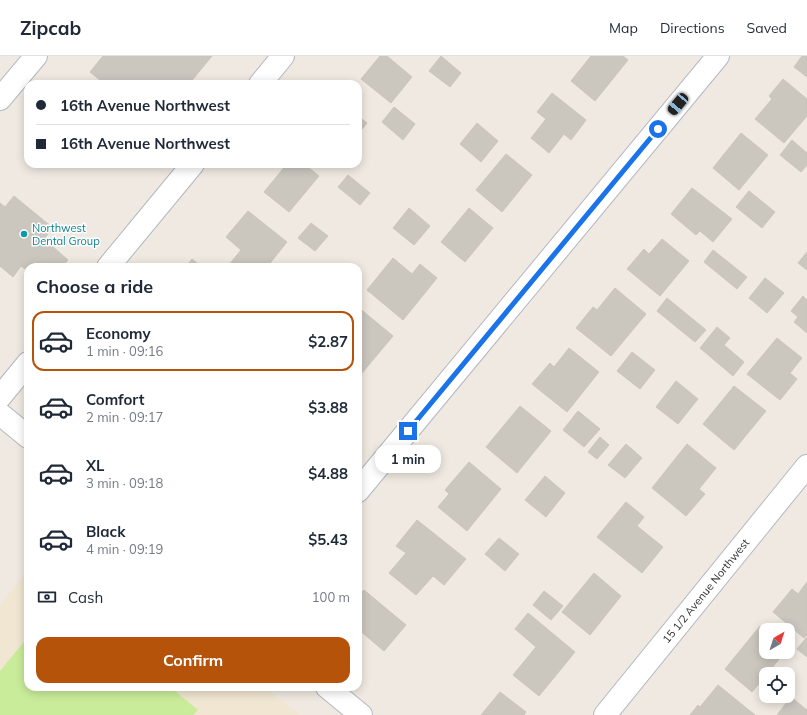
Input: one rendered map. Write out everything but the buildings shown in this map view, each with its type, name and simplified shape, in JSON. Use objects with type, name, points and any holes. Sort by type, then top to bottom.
[{"type":"street","points":[[0,99],[36,56]]},
{"type":"street","points":[[263,80],[283,56]]},
{"type":"street","points":[[362,487],[718,56]]},
{"type":"street","points":[[111,263],[190,168]]},
{"type":"street","points":[[0,397],[24,368]]},
{"type":"street","points":[[0,414],[24,434]]},
{"type":"street","name":"15 1/2 Avenue Northwest","points":[[605,715],[807,466]]},
{"type":"street","points":[[332,691],[361,715]]},
{"type":"shaded area","points":[[24,575],[24,691],[270,691],[300,715],[0,715],[0,605]]},
{"type":"green space","points":[[24,642],[24,691],[175,691],[198,710],[193,715],[0,715],[0,671]]},
{"type":"place","name":"Northwest Dental Group","points":[[24,234]]},
{"type":"route","points":[[408,431],[658,129]]}]
